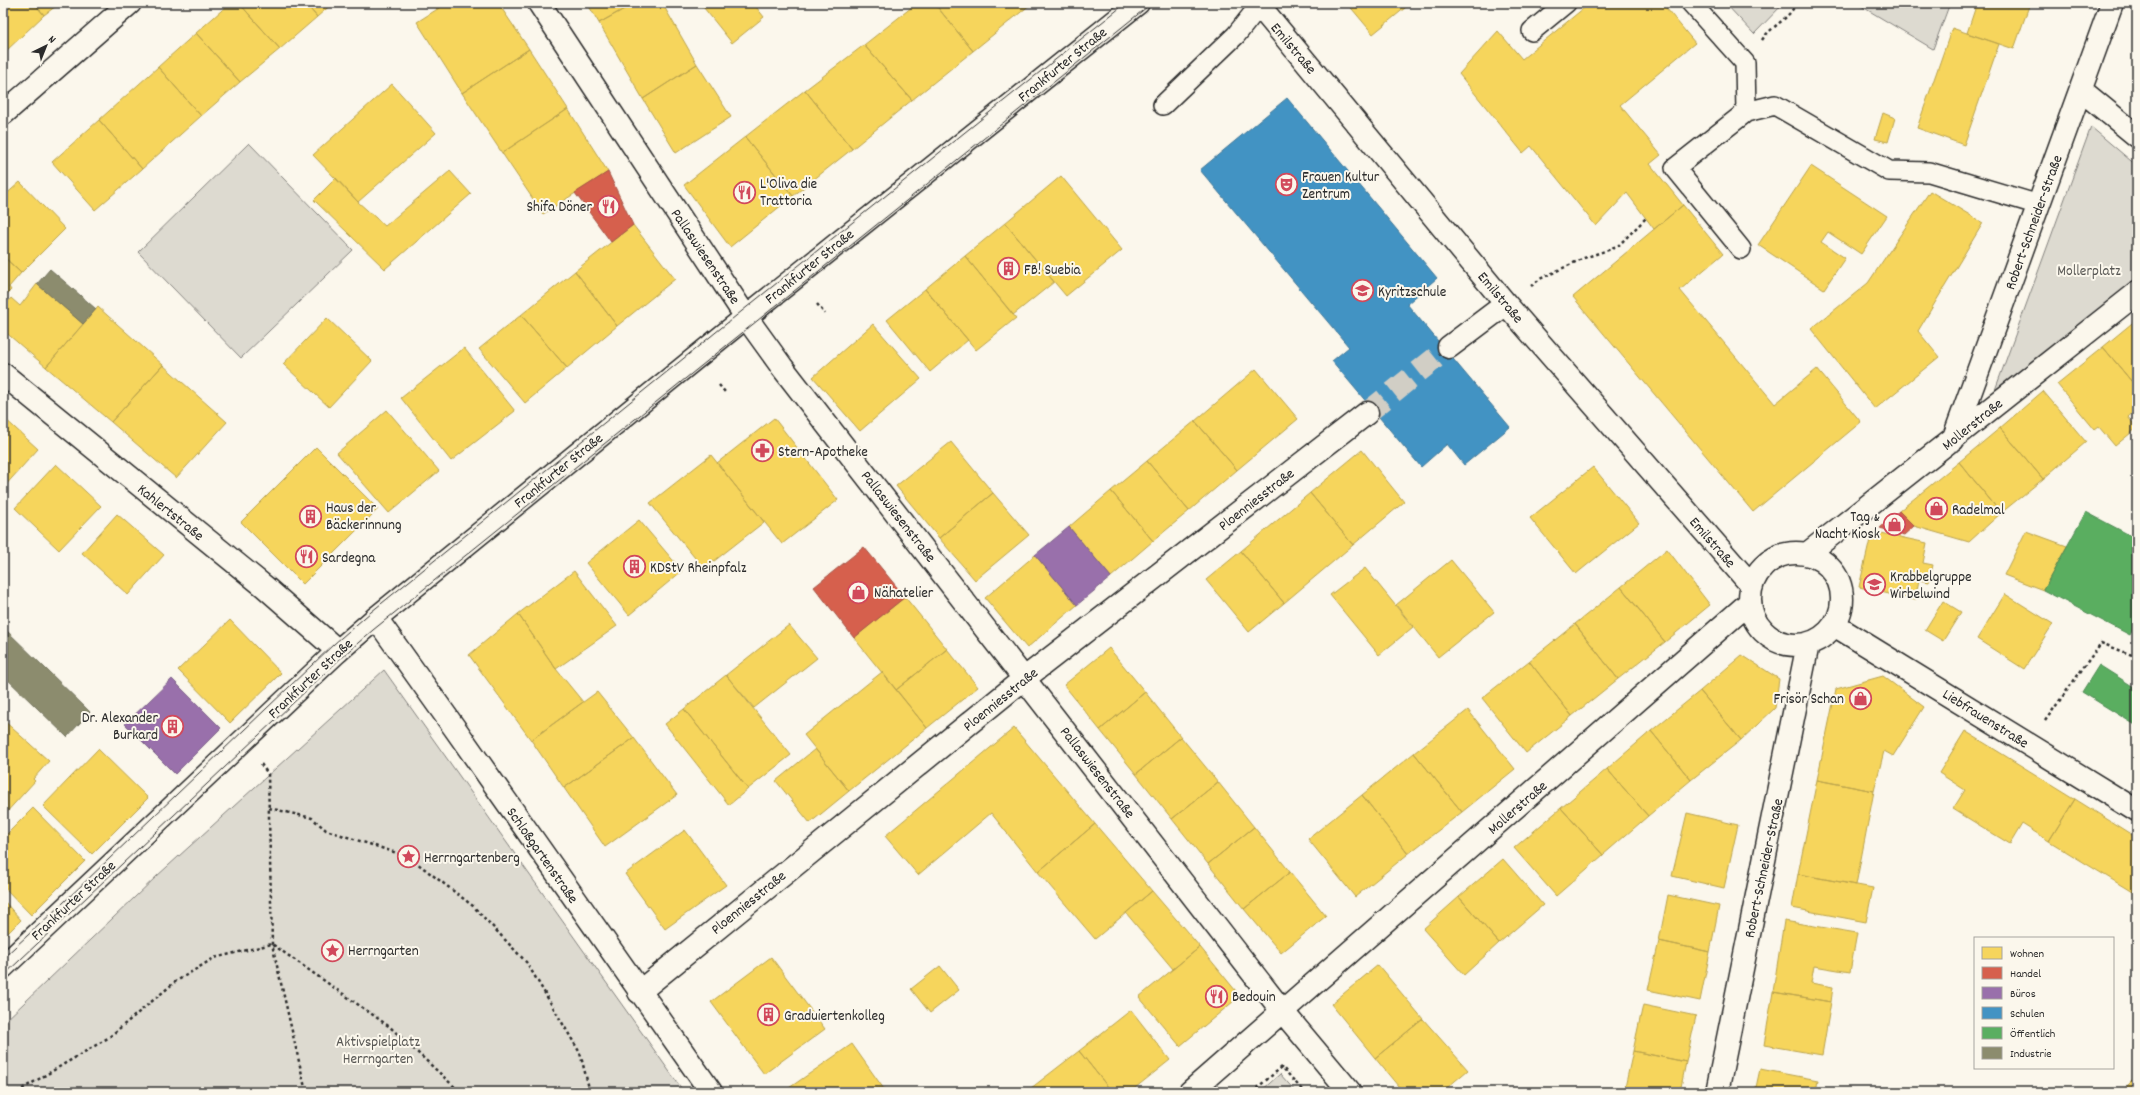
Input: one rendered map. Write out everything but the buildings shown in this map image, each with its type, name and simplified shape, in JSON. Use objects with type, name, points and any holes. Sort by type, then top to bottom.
[{"type":"street","points":[[3,114],[130,3]]},
{"type":"street","name":"Pallaswiesenstraße","points":[[539,3],[746,317],[782,367],[1284,1012],[1350,1092]]},
{"type":"street","name":"Frankfurter Straße","points":[[3,966],[338,650],[746,317],[1138,3]]},
{"type":"street","name":"Robert-Schneider-Straße","points":[[1953,440],[2112,3]]},
{"type":"street","name":"Emilstraße","points":[[1258,5],[1506,304],[1751,594]]},
{"type":"street","points":[[2081,90],[2137,136]]},
{"type":"street","name":"Mollerstraße","points":[[1807,554],[2137,293]]},
{"type":"street","points":[[1449,347],[1506,304]]},
{"type":"street","name":"Kahlertstraße","points":[[3,374],[265,587],[338,650]]},
{"type":"street","name":"Ploenniesstraße","points":[[639,992],[1025,678],[1367,413]]},
{"type":"street","points":[[1793,553],[1807,554],[1821,560],[1832,569],[1839,582],[1842,597],[1840,611],[1834,625],[1827,633],[1808,644],[1791,644],[1776,640],[1763,630],[1754,617],[1751,594],[1758,573],[1767,562],[1779,556],[1793,553]]},
{"type":"street","name":"Mollerstraße","points":[[1190,1092],[1284,1012],[1751,594]]},
{"type":"street","name":"Schloßgartenstraße","points":[[376,618],[711,1092]]},
{"type":"street","name":"Liebfrauenstraße","points":[[1834,625],[2137,811]]},
{"type":"street","name":"Robert-Schneider-Straße","points":[[1717,1092],[1808,644]]},
{"type":"lane","points":[[1532,32],[1566,3]]},
{"type":"lane","points":[[1691,3],[1746,63],[1746,112]]},
{"type":"lane","points":[[1163,106],[1236,35],[1258,5]]},
{"type":"lane","points":[[1741,249],[1675,168],[1746,112],[1775,105],[1889,170],[1929,172],[2039,205]]},
{"type":"path","points":[[1746,63],[1768,32],[1792,13],[1796,3]]},
{"type":"path","points":[[1506,304],[1540,279],[1584,258],[1617,247],[1646,218]]},
{"type":"path","points":[[817,304],[825,314]]},
{"type":"path","points":[[719,385],[725,392]]},
{"type":"path","points":[[2028,744],[2102,642],[2137,657]]},
{"type":"path","points":[[268,785],[272,944],[306,1092]]},
{"type":"path","points":[[269,808],[312,818],[326,830],[409,857],[473,906],[527,963],[580,1053],[590,1092]]},
{"type":"path","points":[[17,1092],[108,1038],[175,982],[214,958],[272,944],[390,1027],[460,1092]]},
{"type":"path","points":[[1252,1092],[1282,1067],[1304,1092]]},
{"type":"green space","points":[[1725,3],[1784,3],[1754,34]]},
{"type":"green space","points":[[1856,3],[1950,3],[1933,49]]},
{"type":"green space","name":"Mollerplatz","points":[[2091,127],[2137,166],[2137,293],[1987,412]]},
{"type":"green space","points":[[249,143],[353,250],[241,358],[138,252]]},
{"type":"green space","name":"Herrngarten","points":[[384,670],[684,1092],[3,1092],[3,1023],[157,876]]},
{"type":"green space","points":[[1280,1074],[1296,1092],[1260,1092]]},
{"type":"tunnel","points":[[1367,413],[1449,347]]},
{"type":"tram line","points":[[3,958],[63,903],[334,644],[371,612],[742,311],[1126,3]]},
{"type":"tram line","points":[[3,976],[343,656],[373,630],[1152,3]]},
{"type":"place","name":"Frauen Kultur Zentrum","points":[[1286,185]]},
{"type":"place","name":"L'Oliva die Trattoria","points":[[744,192]]},
{"type":"place","name":"Shifa Döner","points":[[608,206]]},
{"type":"place","name":"FB! Suebia","points":[[1009,269]]},
{"type":"place","name":"Kyritzschule","points":[[1362,291]]},
{"type":"place","name":"Stern-Apotheke","points":[[763,451]]},
{"type":"place","name":"Radelmal","points":[[1937,509]]},
{"type":"place","name":"Haus der Bäckerinnung","points":[[310,516]]},
{"type":"place","name":"Tag & Nacht Kiosk","points":[[1895,525]]},
{"type":"place","name":"Sardegna","points":[[306,557]]},
{"type":"place","name":"KDStV Rheinpfalz","points":[[634,567]]},
{"type":"place","name":"Krabbelgruppe Wirbelwind","points":[[1874,585]]},
{"type":"place","name":"Nähatelier","points":[[859,592]]},
{"type":"place","name":"Frisör Schan","points":[[1860,698]]},
{"type":"place","name":"Dr. Alexander Burkard","points":[[173,726]]},
{"type":"place","name":"Herrngartenberg","points":[[409,857]]},
{"type":"place","name":"Herrngarten","points":[[332,950]]},
{"type":"place","name":"Bedouin","points":[[1217,996]]},
{"type":"place","name":"Graduiertenkolleg","points":[[768,1015]]},
{"type":"park label","name":"Aktivspielplatz Herrngarten","points":[[378,1050]]}]
